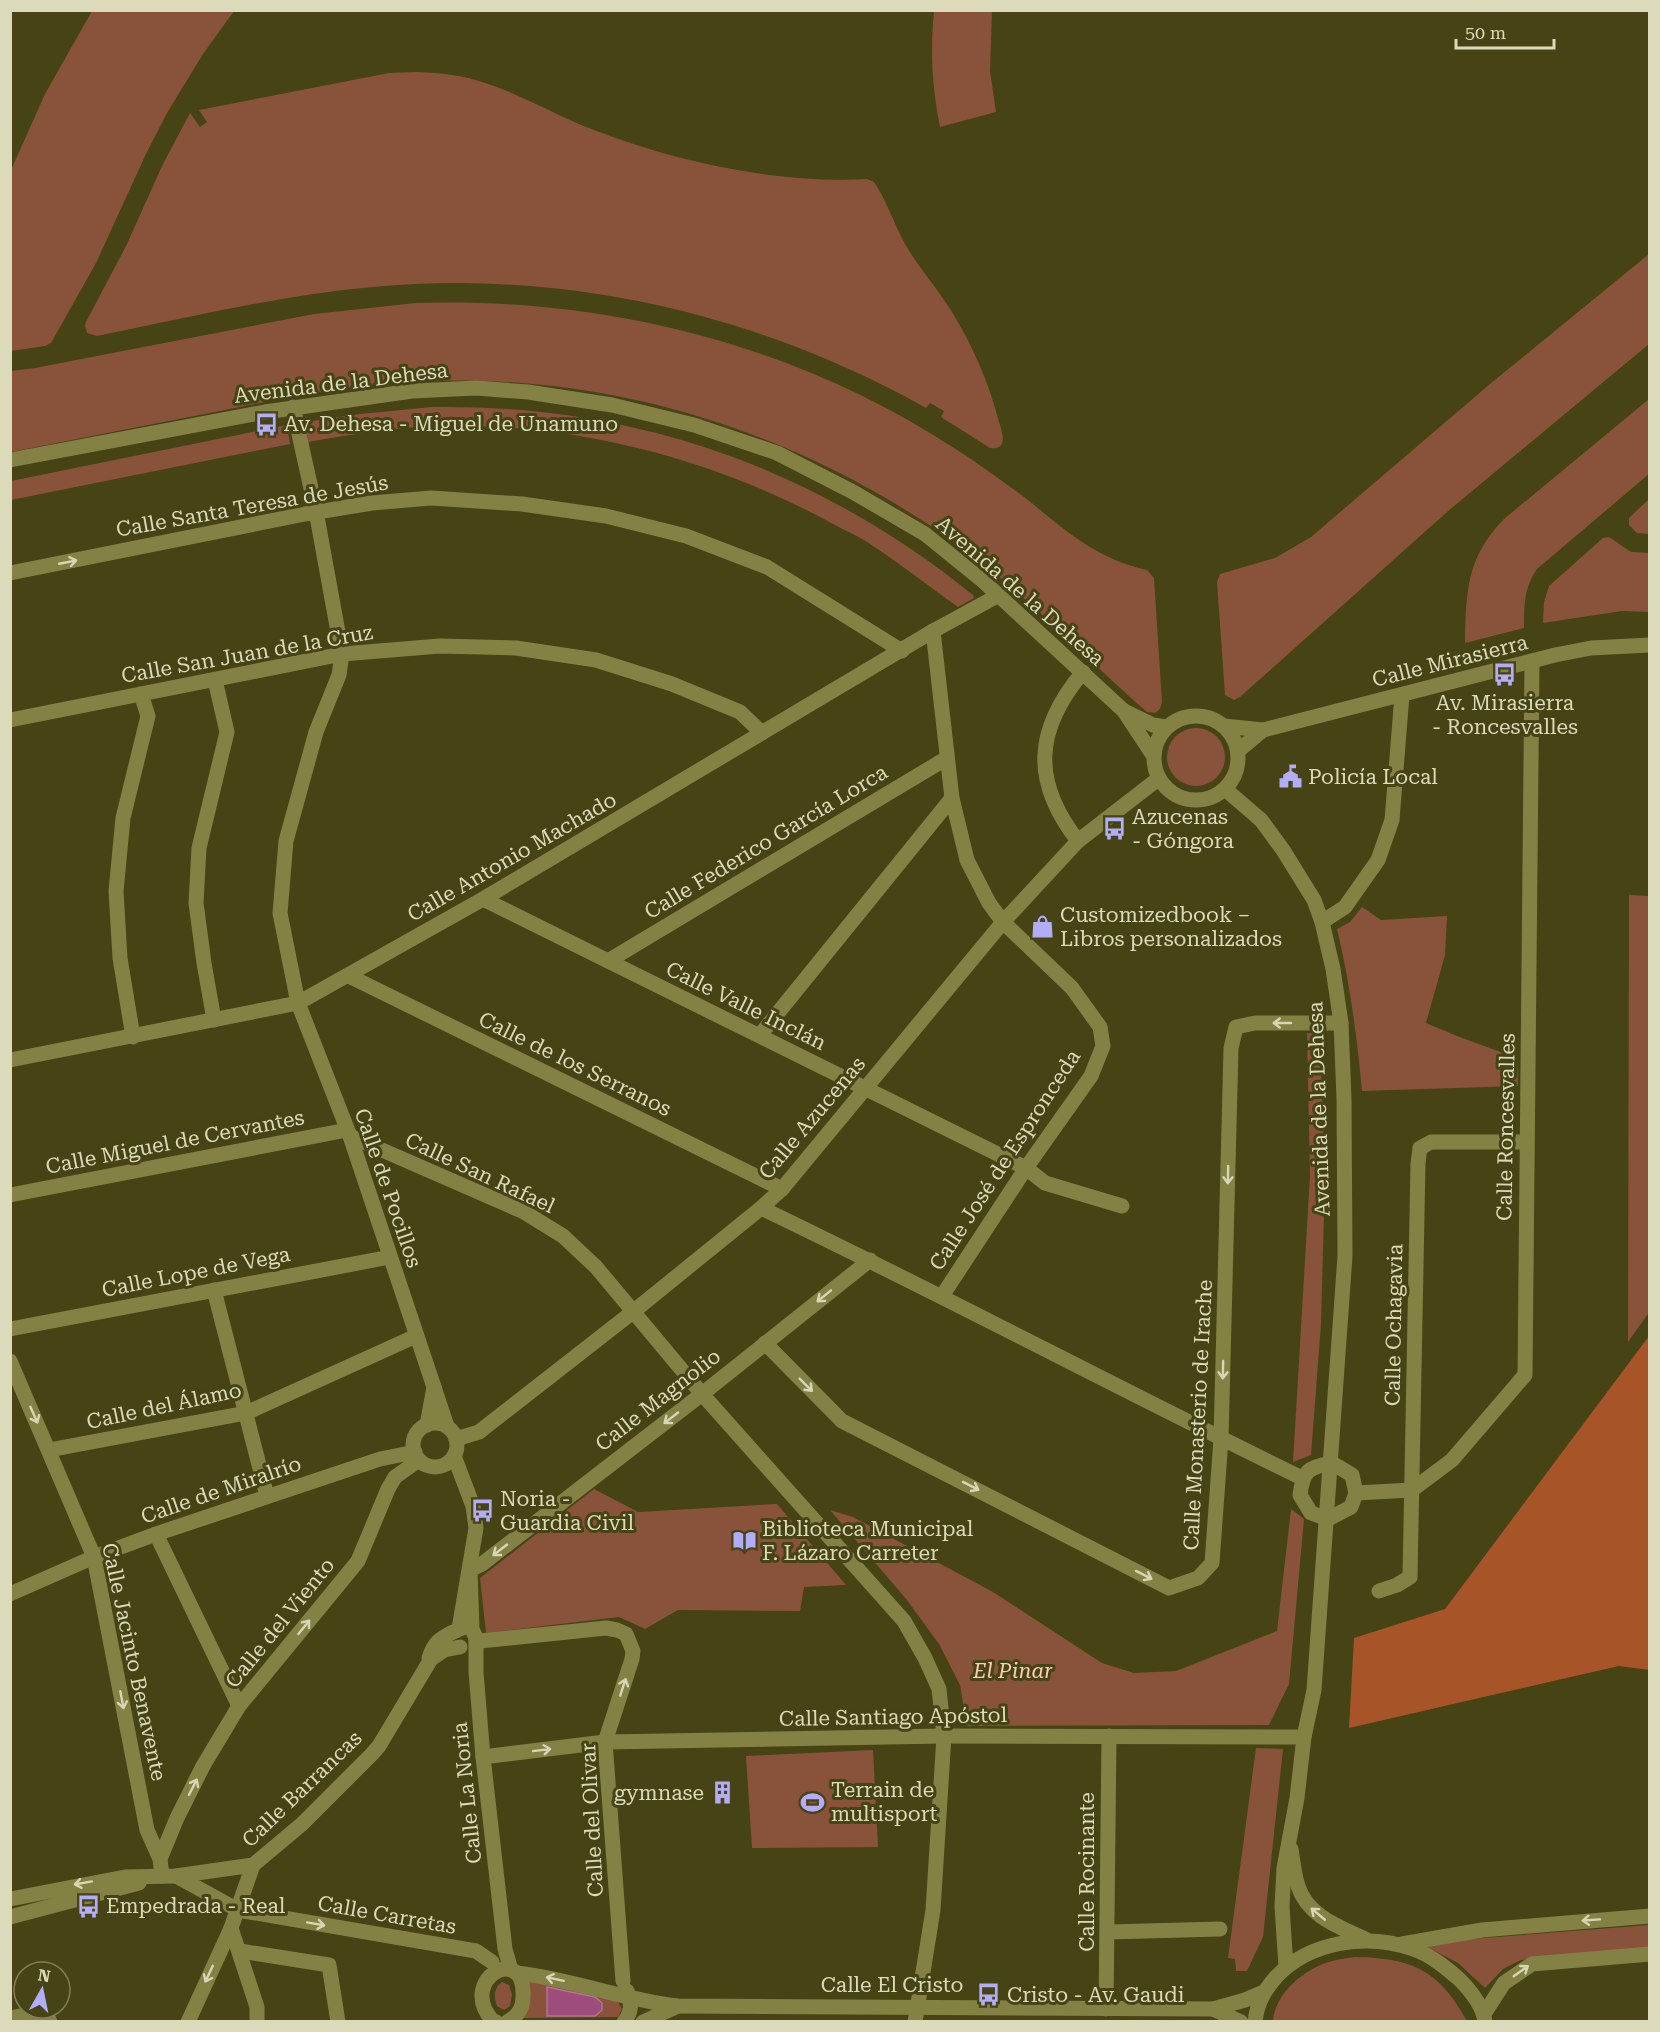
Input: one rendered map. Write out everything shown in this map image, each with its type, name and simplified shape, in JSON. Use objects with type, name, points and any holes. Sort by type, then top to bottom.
[{"type":"street","name":"Avenida de la Dehesa","points":[[10,460],[293,407],[411,391],[476,388],[528,392],[612,405],[694,425],[777,453],[853,492],[925,534],[999,595],[1124,711],[1153,755]]},
{"type":"street","points":[[293,407],[316,512],[342,654]]},
{"type":"street","name":"Calle Santa Teresa de Jesús","points":[[10,573],[372,503],[431,498],[522,504],[606,516],[686,536],[767,567],[902,651]]},
{"type":"street","name":"Calle Antonio Machado","points":[[10,1060],[298,1003],[483,899],[933,631],[999,595]]},
{"type":"street","name":"Calle José de Espronceda","points":[[933,631],[952,798],[967,860],[989,903],[1003,922],[1072,988],[1100,1027],[1103,1046],[1091,1076],[1026,1168],[942,1296]]},
{"type":"street","name":"Calle Mirasierra","points":[[1224,726],[1263,730],[1591,648],[1650,645]]},
{"type":"street","name":"Calle San Juan de la Cruz","points":[[10,720],[342,654],[440,646],[516,648],[596,660],[672,684],[740,712],[762,733]]},
{"type":"street","name":"Calle de Pocillos","points":[[342,654],[339,675],[316,732],[286,841],[280,913],[298,1003],[348,1133],[447,1426]]},
{"type":"street","name":"Calle Roncesvalles","points":[[1412,1490],[1452,1460],[1525,1375],[1532,661]]},
{"type":"street","points":[[1078,841],[1066,826],[1052,799],[1045,773],[1045,754],[1051,720],[1067,691],[1083,672]]},
{"type":"street","points":[[214,1020],[196,903],[199,848],[227,732],[215,680]]},
{"type":"street","points":[[133,1037],[120,958],[116,891],[123,818],[148,716],[141,694]]},
{"type":"street","points":[[1322,922],[1346,907],[1378,860],[1392,820],[1402,695]]},
{"type":"street","name":"Avenida de la Dehesa","points":[[1124,711],[1153,725],[1166,727]]},
{"type":"street","points":[[1195,716],[1211,718],[1224,726],[1233,738],[1238,751],[1238,765],[1234,778],[1225,789],[1209,799],[1189,800],[1171,793],[1158,778],[1153,755],[1157,740],[1166,727],[1179,719],[1195,716]]},
{"type":"street","name":"Calle Mirasierra","points":[[1238,751],[1263,730]]},
{"type":"street","name":"Calle Federico García Lorca","points":[[608,961],[947,758]]},
{"type":"street","name":"Calle Azucenas","points":[[456,1439],[479,1432],[634,1311],[782,1189],[1003,922],[1078,841],[1158,778]]},
{"type":"street","name":"Avenida de la Dehesa","points":[[1225,789],[1261,820],[1314,900],[1322,922],[1333,969],[1341,1023],[1345,1256],[1314,1690],[1304,1737],[1284,1868],[1282,1907],[1286,1967]]},
{"type":"street","points":[[760,1035],[952,798]]},
{"type":"street","name":"Calle Valle Inclán","points":[[483,899],[1026,1168],[1045,1183],[1122,1206]]},
{"type":"street","name":"Calle de los Serranos","points":[[349,976],[782,1189]]},
{"type":"street","name":"Calle Monasterio de Irache","points":[[765,1343],[842,1421],[1169,1588],[1198,1578],[1212,1563],[1221,1439],[1231,1048],[1236,1027],[1255,1023],[1341,1023]]},
{"type":"street","name":"Calle Miguel de Cervantes","points":[[10,1195],[348,1133]]},
{"type":"street","name":"Calle San Rafael","points":[[348,1133],[524,1212],[563,1236],[596,1268],[702,1394],[904,1620],[939,1689],[944,1736],[933,1910],[916,2014]]},
{"type":"street","name":"Calle Ochagavia","points":[[1379,1591],[1397,1585],[1410,1577],[1420,1148],[1431,1142],[1526,1142]]},
{"type":"street","points":[[761,1208],[870,1260],[1302,1478]]},
{"type":"street","name":"Calle Lope de Vega","points":[[10,1329],[390,1257]]},
{"type":"street","name":"Calle Magnolio","points":[[470,1570],[482,1564],[702,1394],[870,1260]]},
{"type":"street","points":[[214,1290],[267,1496]]},
{"type":"street","name":"Calle del Álamo","points":[[49,1450],[246,1413],[416,1336]]},
{"type":"street","name":"Calle Jacinto Benavente","points":[[10,1361],[94,1557],[147,1830],[169,1876]]},
{"type":"street","name":"Calle de Pocillos","points":[[427,1425],[434,1387]]},
{"type":"street","points":[[437,1423],[447,1426],[456,1439],[457,1448],[454,1456],[444,1465],[431,1467],[417,1456],[415,1436],[427,1425],[437,1423]]},
{"type":"street","name":"Calle de Miralrío","points":[[10,1594],[94,1557],[267,1496],[380,1459],[417,1456]]},
{"type":"street","name":"Calle del Viento","points":[[160,1859],[203,1766],[239,1706],[358,1561],[388,1489],[395,1477],[417,1456]]},
{"type":"street","points":[[454,1456],[474,1513],[476,1528],[470,1570],[466,1638]]},
{"type":"street","points":[[380,1459],[395,1477]]},
{"type":"street","points":[[1332,1462],[1352,1475],[1356,1493],[1351,1507],[1328,1518],[1311,1513],[1300,1495],[1302,1478],[1314,1466],[1332,1462]]},
{"type":"street","points":[[1356,1493],[1412,1490]]},
{"type":"street","points":[[156,1534],[239,1706]]},
{"type":"street","points":[[466,1638],[464,1591],[470,1570]]},
{"type":"street","name":"Calle Barrancas","points":[[169,1876],[253,1865],[302,1824],[380,1746],[428,1664],[436,1642],[464,1591]]},
{"type":"street","name":"Calle del Olivar","points":[[466,1638],[480,1641],[606,1628],[626,1634],[631,1642],[632,1659],[605,1742],[623,1981],[631,1999]]},
{"type":"street","points":[[436,1642],[440,1638],[466,1638]]},
{"type":"street","name":"Calle Barrancas","points":[[428,1664],[440,1652],[466,1638]]},
{"type":"street","name":"Calle La Noria","points":[[466,1638],[476,1671],[483,1757],[505,1949],[514,1972]]},
{"type":"street","name":"Calle Santiago Apóstol","points":[[483,1757],[605,1742],[944,1736],[1304,1737]]},
{"type":"street","name":"Calle Rocinante","points":[[1106,2009],[1109,1736]]},
{"type":"street","points":[[147,1830],[161,1827],[177,1818]]},
{"type":"street","name":"Avenida de la Dehesa","points":[[1289,1840],[1298,1886],[1308,1906],[1325,1920],[1370,1941]]},
{"type":"street","points":[[188,2022],[231,1928],[253,1865]]},
{"type":"street","points":[[10,1899],[125,1877],[169,1876]]},
{"type":"street","points":[[10,1917],[169,1876]]},
{"type":"street","name":"Calle Carretas","points":[[169,1876],[238,1911],[476,1951],[491,1968]]},
{"type":"street","name":"Calle La Noria","points":[[491,1968],[501,1910]]},
{"type":"street","points":[[1398,1945],[1482,1930],[1650,1916]]},
{"type":"street","points":[[231,1928],[256,2007],[257,2022]]},
{"type":"street","points":[[1108,1932],[1220,1929]]},
{"type":"street","points":[[1255,2022],[1258,2003],[1264,1992],[1286,1967],[1309,1953],[1336,1943],[1370,1941],[1398,1945],[1428,1955],[1448,1969],[1467,1987],[1484,2018]]},
{"type":"street","points":[[240,1952],[328,1965],[338,2022]]},
{"type":"street","points":[[1484,2018],[1504,1983],[1532,1964],[1650,1954]]},
{"type":"street","points":[[491,1968],[514,1972],[523,1988],[522,2006],[519,2013],[496,2021],[483,2003],[483,1993],[491,1968]]},
{"type":"street","name":"Calle El Cristo","points":[[514,1972],[593,1987],[631,1999],[678,2006],[916,2014],[1106,2009],[1213,2009],[1264,1992]]},
{"type":"street","points":[[593,1987],[623,1981]]},
{"type":"street","points":[[624,2022],[631,2014],[631,1999]]},
{"type":"street","name":"Calle El Cristo","points":[[643,2022],[661,2017],[678,2006]]},
{"type":"street","name":"Calle El Cristo","points":[[1213,2009],[1241,2022]]},
{"type":"street","points":[[10,2018],[27,2014],[48,2018],[50,2022]]},
{"type":"green space","points":[[92,11],[234,11],[203,54],[167,113],[96,263],[51,343],[11,351],[11,170],[45,94]]},
{"type":"green space","points":[[934,11],[992,11],[990,71],[996,112],[940,127],[932,69]]},
{"type":"green space","points":[[418,72],[477,80],[513,93],[594,130],[693,161],[763,174],[833,180],[867,179],[874,182],[905,244],[941,295],[967,338],[995,407],[1002,431],[1002,444],[1000,447],[990,448],[941,417],[944,411],[930,403],[926,408],[862,375],[796,347],[728,324],[659,306],[588,293],[517,285],[445,283],[373,287],[269,301],[97,336],[87,333],[86,322],[126,246],[163,164],[190,113],[200,127],[207,122],[199,110],[389,73]]},
{"type":"green space","points":[[1649,254],[1649,344],[1447,512],[1240,697],[1234,700],[1225,695],[1217,582],[1220,574],[1275,558],[1311,537],[1490,384]]},
{"type":"green space","points":[[416,303],[487,303],[557,308],[627,319],[696,334],[764,355],[829,381],[893,412],[982,467],[1097,551],[1147,570],[1154,578],[1162,702],[1160,709],[1155,713],[1147,712],[1002,579],[950,539],[885,498],[818,463],[749,434],[678,410],[605,394],[531,384],[455,380],[378,384],[302,395],[11,452],[11,371],[314,314]]},
{"type":"green space","points":[[1649,399],[1649,474],[1537,569],[1527,590],[1524,628],[1465,643],[1466,608],[1471,576],[1475,562],[1491,533],[1504,519]]},
{"type":"green space","points":[[432,407],[507,409],[580,417],[651,432],[719,452],[786,479],[851,512],[913,550],[974,598],[958,607],[868,543],[788,501],[742,481],[645,450],[545,431],[494,427],[410,428],[308,442],[305,422]]},
{"type":"green space","points":[[287,425],[290,444],[11,500],[11,481]]},
{"type":"green space","points":[[1649,499],[1649,534],[1637,533],[1629,525],[1629,518]]},
{"type":"green space","points":[[1609,537],[1631,552],[1649,553],[1649,612],[1622,611],[1543,623],[1544,602],[1549,586],[1603,538]]},
{"type":"green space","points":[[1196,728],[1212,733],[1220,741],[1225,757],[1220,773],[1212,781],[1196,786],[1180,781],[1172,773],[1167,757],[1172,741],[1180,733]]},
{"type":"green space","points":[[1629,895],[1650,896],[1650,1311],[1628,1342]]},
{"type":"green space","points":[[1362,907],[1381,920],[1447,916],[1445,955],[1426,1023],[1517,1058],[1518,1086],[1362,1091],[1346,969],[1337,929],[1350,922]]},
{"type":"green space","points":[[1307,1033],[1320,1034],[1325,1178],[1321,1324],[1311,1455],[1293,1462],[1310,1176]]},
{"type":"green space","points":[[594,1489],[638,1512],[777,1504],[846,1585],[804,1587],[800,1611],[678,1610],[645,1629],[619,1617],[486,1633],[480,1578]]},
{"type":"green space","name":"El Pinar","points":[[1291,1509],[1304,1519],[1289,1684],[1269,1725],[967,1726],[960,1685],[939,1644],[907,1600],[830,1510],[853,1517],[993,1592],[1102,1663],[1134,1673],[1176,1671],[1277,1631]]},
{"type":"green space","points":[[1256,1748],[1283,1749],[1263,1937],[1247,1971],[1236,1971],[1235,1959],[1228,1958]]},
{"type":"green space","name":"Terrain de multisport","points":[[873,1750],[878,1847],[752,1848],[746,1756]]},
{"type":"green space","points":[[1649,1925],[1649,1950],[1521,1960],[1503,1969],[1485,1988],[1458,1963],[1420,1943]]},
{"type":"green space","points":[[1355,1957],[1393,1960],[1422,1970],[1446,1990],[1467,2021],[1273,2021],[1279,2001],[1293,1983],[1322,1964]]},
{"type":"green space","points":[[527,1980],[617,2000],[622,2009],[618,2017],[523,2018]]},
{"type":"green space","points":[[502,1982],[509,1985],[512,1995],[510,2006],[504,2010],[497,2006],[495,1996],[497,1987]]},
{"type":"shaded area","points":[[1649,1336],[1649,1670],[1619,1666],[1349,1728],[1354,1638],[1445,1609]]},
{"type":"shaded area","points":[[547,1987],[595,1997],[602,2003],[602,2010],[595,2016],[547,2016]]},
{"type":"place","name":"Av. Dehesa - Miguel de Unamuno","points":[[266,424]]},
{"type":"place","name":"Av. Mirasierra - Roncesvalles","points":[[1505,675]]},
{"type":"place","name":"Policía Local","points":[[1290,777]]},
{"type":"place","name":"Azucenas - Góngora","points":[[1114,829]]},
{"type":"place","name":"Customizedbook – Libros personalizados","points":[[1042,927]]},
{"type":"place","name":"Noria - Guardia Civil","points":[[482,1511]]},
{"type":"place","name":"Biblioteca Municipal F. Lázaro Carreter","points":[[744,1541]]},
{"type":"place","name":"gymnase","points":[[722,1793]]},
{"type":"place","name":"Terrain de multisport","points":[[813,1802]]},
{"type":"place","name":"Empedrada - Real","points":[[88,1906]]},
{"type":"place","name":"Cristo - Av. Gaudi","points":[[989,1995]]}]
